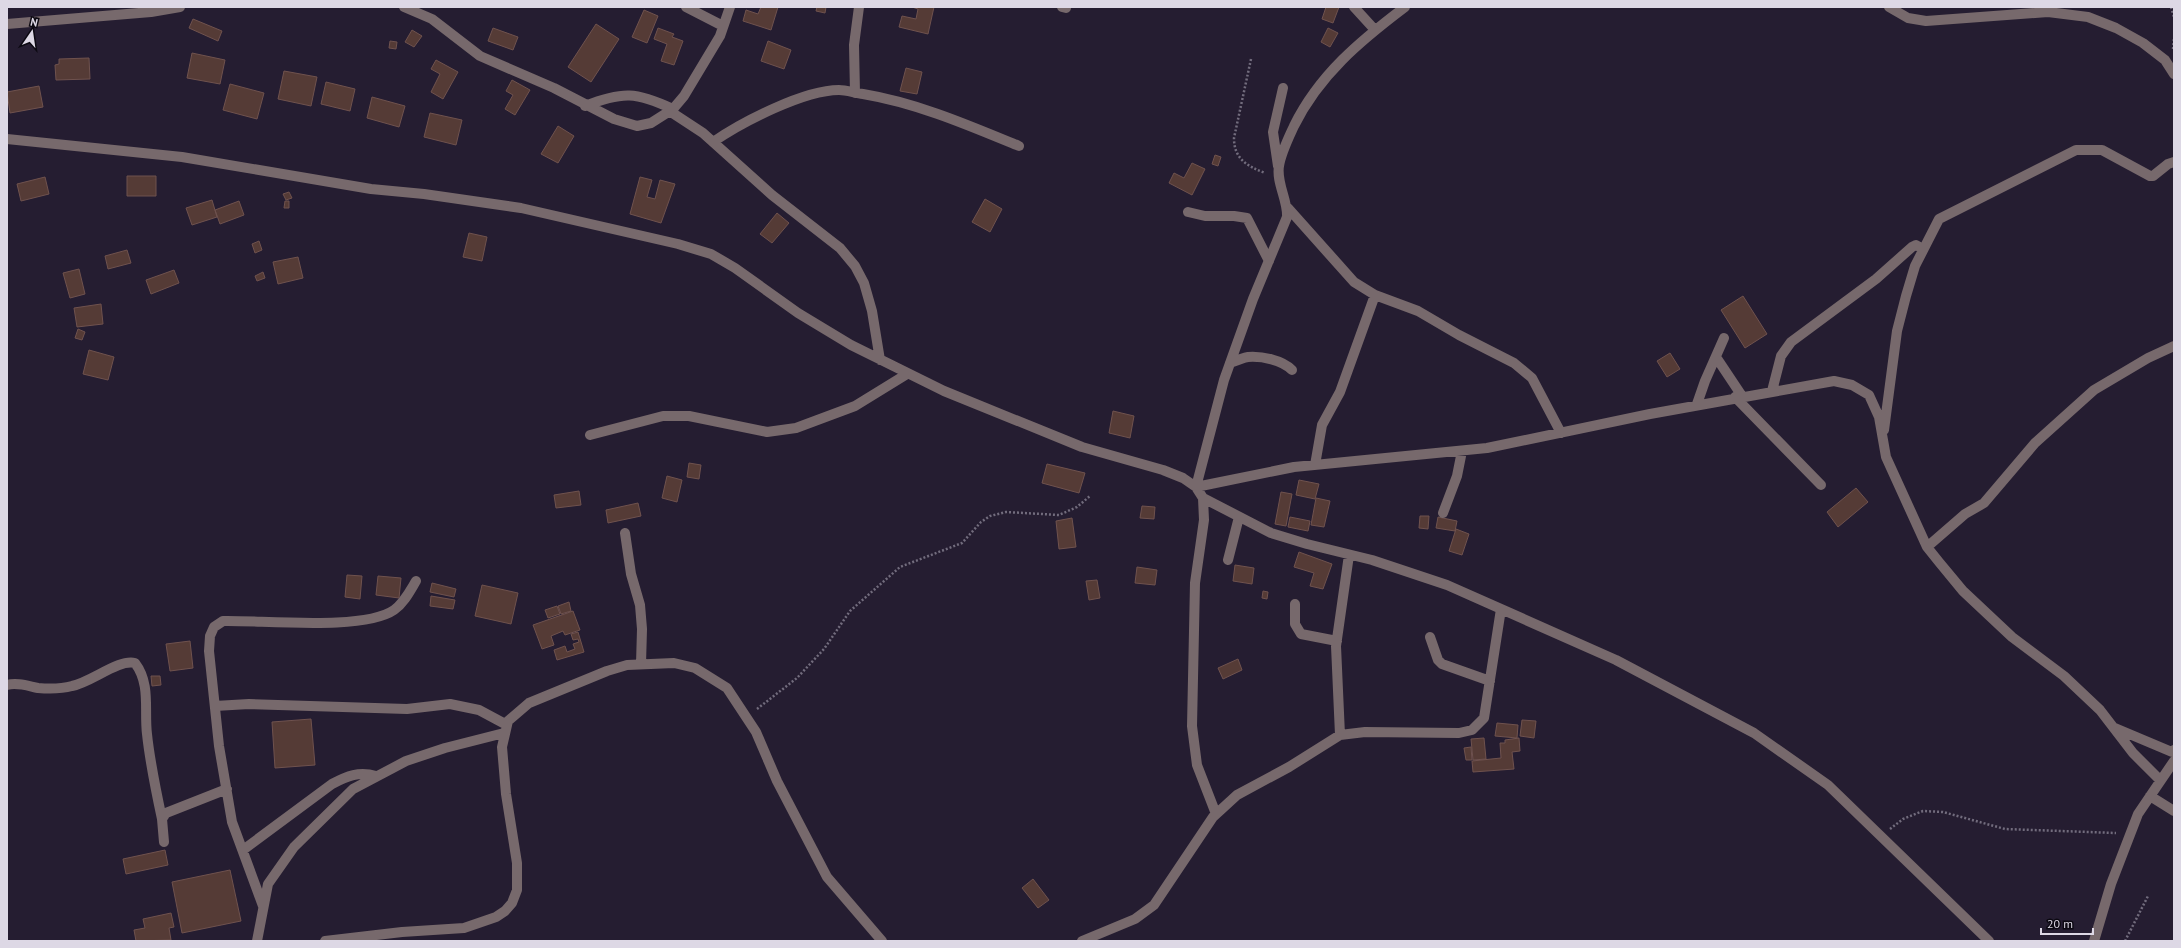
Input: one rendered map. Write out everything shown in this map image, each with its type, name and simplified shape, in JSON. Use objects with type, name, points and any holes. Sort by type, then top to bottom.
[{"type":"street","points":[[7,24],[151,12],[180,7]]},
{"type":"street","points":[[404,7],[432,19],[480,56],[554,88],[585,106],[614,119],[637,126],[651,123],[672,111],[720,36],[730,7]]},
{"type":"street","points":[[686,7],[724,26]]},
{"type":"street","points":[[855,92],[854,45],[858,7]]},
{"type":"street","points":[[1354,7],[1375,30]]},
{"type":"street","points":[[1279,167],[1286,142],[1302,110],[1318,86],[1341,59],[1405,7]]},
{"type":"street","points":[[1888,7],[1908,18],[1926,21],[2048,12],[2088,17],[2116,28],[2143,43],[2165,60],[2174,74]]},
{"type":"street","points":[[1283,88],[1273,132],[1280,179],[1288,208],[1354,282],[1375,295],[1418,311],[1518,367],[1532,378],[1561,433]]},
{"type":"street","points":[[714,142],[743,123],[791,100],[839,90],[884,97],[911,105],[1018,146]]},
{"type":"street","points":[[585,106],[618,95],[630,94],[644,97],[672,111],[714,142],[772,195],[840,248],[855,266],[864,283],[872,312],[880,360]]},
{"type":"street","points":[[7,138],[182,158],[371,189],[424,194],[522,208],[678,244],[711,254],[735,268],[798,313],[880,360],[944,391],[1082,447],[1163,470],[1184,478],[1196,487],[1203,498],[1271,533],[1349,554],[1447,585],[1616,660],[1754,732],[1828,785],[1989,941]]},
{"type":"street","points":[[1882,438],[1897,331],[1915,266],[1940,219],[2076,150],[2102,150],[2150,176],[2153,176],[2168,164],[2174,162]]},
{"type":"street","points":[[1196,487],[1230,363],[1278,237],[1285,223],[1288,208]]},
{"type":"street","points":[[1188,212],[1205,216],[1242,216],[1247,218],[1269,261]]},
{"type":"street","points":[[1772,391],[1781,356],[1791,342],[1876,279],[1912,247],[1916,245],[1923,249]]},
{"type":"street","points":[[1315,465],[1322,425],[1340,392],[1375,295]]},
{"type":"street","points":[[1697,404],[1705,381],[1724,338]]},
{"type":"street","points":[[1927,547],[1965,514],[1984,503],[2035,442],[2094,390],[2148,358],[2174,346]]},
{"type":"street","points":[[1230,363],[1248,357],[1268,359],[1286,364],[1292,370]]},
{"type":"street","points":[[1716,357],[1739,396],[1821,485]]},
{"type":"street","points":[[590,434],[664,416],[689,416],[767,432],[796,428],[855,406],[907,374]]},
{"type":"street","points":[[1196,487],[1294,467],[1487,448],[1697,404],[1834,381],[1852,385],[1869,395],[1879,417],[1886,457],[1927,547],[1963,592],[2012,637],[2064,676],[2100,710],[2133,753],[2160,780]]},
{"type":"street","points":[[1443,513],[1456,476],[1462,450]]},
{"type":"street","points":[[1203,498],[1204,520],[1195,583],[1192,726],[1197,765],[1216,814]]},
{"type":"street","points":[[1228,560],[1239,517]]},
{"type":"street","points":[[625,533],[631,574],[640,605],[642,629],[641,664]]},
{"type":"street","points":[[1340,735],[1337,641],[1349,554]]},
{"type":"street","points":[[262,906],[232,822],[215,706],[209,652],[210,636],[214,627],[223,621],[336,622],[371,618],[393,610],[407,596],[416,581]]},
{"type":"street","points":[[1294,604],[1295,624],[1301,634],[1337,641]]},
{"type":"street","points":[[1082,941],[1135,919],[1154,905],[1216,814],[1237,795],[1289,767],[1340,735],[1372,732],[1459,734],[1472,730],[1484,718],[1501,609]]},
{"type":"street","points":[[1430,637],[1438,660],[1442,664],[1490,681]]},
{"type":"street","points":[[7,685],[19,684],[52,689],[72,686],[97,677],[119,664],[128,661],[135,663],[141,671],[145,687],[147,732],[162,819],[164,842]]},
{"type":"street","points":[[325,941],[402,932],[464,928],[496,917],[512,903],[517,890],[517,863],[506,794],[502,747],[508,721],[530,703],[607,671],[627,665],[674,663],[695,668],[727,688],[747,716],[756,732],[777,780],[827,877],[882,941]]},
{"type":"street","points":[[215,706],[264,704],[407,709],[450,704],[479,710],[506,729]]},
{"type":"street","points":[[2113,727],[2172,752],[2174,750]]},
{"type":"street","points":[[257,941],[262,906],[268,884],[294,847],[353,789],[406,761],[506,729]]},
{"type":"street","points":[[2094,941],[2113,878],[2138,814],[2174,761]]},
{"type":"street","points":[[243,850],[332,784],[346,776],[359,773],[376,776]]},
{"type":"street","points":[[162,819],[170,810],[227,788]]},
{"type":"street","points":[[2150,796],[2174,811]]},
{"type":"path","points":[[2171,7],[2174,17]]},
{"type":"path","points":[[1251,60],[1234,138],[1234,148],[1244,163],[1280,179]]},
{"type":"path","points":[[747,716],[775,697],[796,678],[824,648],[850,611],[900,568],[962,543],[981,522],[990,516],[1006,512],[1059,515],[1077,508],[1090,496]]},
{"type":"path","points":[[1880,837],[1903,819],[1923,811],[1943,812],[2006,829],[2118,833]]},
{"type":"path","points":[[2125,941],[2148,896]]},
{"type":"building","points":[[761,7],[778,7],[771,30],[743,21],[746,10],[758,14]]},
{"type":"building","points":[[817,7],[826,7],[825,13],[816,11]]},
{"type":"building","points":[[912,7],[934,7],[928,34],[899,27],[902,16],[916,19],[918,9]]},
{"type":"building","points":[[1326,7],[1339,7],[1333,23],[1322,19]]},
{"type":"building","points":[[644,10],[658,16],[647,43],[632,37]]},
{"type":"building","points":[[193,19],[222,31],[218,41],[189,28]]},
{"type":"building","points":[[596,24],[619,39],[591,82],[568,67]]},
{"type":"building","points":[[493,28],[518,37],[513,50],[488,41]]},
{"type":"building","points":[[658,28],[674,34],[672,37],[683,41],[674,65],[661,61],[667,44],[654,39]]},
{"type":"building","points":[[1328,28],[1338,33],[1330,47],[1321,42]]},
{"type":"building","points":[[412,30],[422,36],[414,47],[405,42]]},
{"type":"building","points":[[390,41],[397,42],[396,49],[389,48]]},
{"type":"building","points":[[768,41],[791,50],[784,69],[761,61]]},
{"type":"building","points":[[192,53],[225,60],[220,84],[187,78]]},
{"type":"building","points":[[89,58],[90,79],[56,80],[55,65],[59,64],[59,59]]},
{"type":"building","points":[[436,60],[458,72],[443,99],[431,92],[440,74],[431,69]]},
{"type":"building","points":[[906,68],[922,72],[917,94],[900,91]]},
{"type":"building","points":[[284,71],[317,77],[311,106],[278,99]]},
{"type":"building","points":[[512,80],[530,90],[515,115],[505,109],[513,95],[506,91]]},
{"type":"building","points":[[326,82],[355,89],[350,111],[321,104]]},
{"type":"building","points":[[230,84],[264,93],[257,119],[223,110]]},
{"type":"building","points":[[39,86],[43,107],[10,113],[7,92]]},
{"type":"building","points":[[372,97],[405,106],[399,127],[367,118]]},
{"type":"building","points":[[430,113],[462,120],[456,145],[424,137]]},
{"type":"building","points":[[558,126],[574,136],[558,163],[541,154]]},
{"type":"building","points":[[1215,155],[1221,157],[1218,166],[1212,164]]},
{"type":"building","points":[[1192,163],[1205,169],[1192,195],[1169,183],[1174,173],[1184,178]]},
{"type":"building","points":[[127,176],[156,176],[156,196],[127,196]]},
{"type":"building","points":[[45,177],[49,194],[21,201],[17,184]]},
{"type":"building","points":[[640,177],[652,180],[647,197],[655,199],[660,180],[675,184],[661,223],[630,214]]},
{"type":"building","points":[[289,192],[292,198],[286,200],[283,194]]},
{"type":"building","points":[[985,199],[1002,209],[990,232],[972,222]]},
{"type":"building","points":[[212,200],[217,217],[192,225],[186,208]]},
{"type":"building","points":[[239,201],[244,215],[220,224],[215,210]]},
{"type":"building","points":[[285,201],[289,201],[289,208],[284,208]]},
{"type":"building","points":[[777,213],[789,223],[772,243],[760,234]]},
{"type":"building","points":[[469,233],[487,237],[482,261],[463,257]]},
{"type":"building","points":[[259,241],[262,250],[255,253],[252,244]]},
{"type":"building","points":[[127,250],[131,263],[108,269],[105,256]]},
{"type":"building","points":[[298,257],[303,278],[278,284],[273,262]]},
{"type":"building","points":[[79,269],[85,294],[70,298],[63,273]]},
{"type":"building","points":[[174,270],[179,283],[151,294],[146,280]]},
{"type":"building","points":[[263,272],[265,278],[257,281],[255,276]]},
{"type":"building","points":[[1743,296],[1767,334],[1745,348],[1721,310]]},
{"type":"building","points":[[101,304],[103,324],[77,327],[74,308]]},
{"type":"building","points":[[78,329],[85,332],[82,340],[75,338]]},
{"type":"building","points":[[89,350],[114,357],[108,380],[83,374]]},
{"type":"building","points":[[1670,353],[1680,369],[1667,377],[1657,361]]},
{"type":"building","points":[[1113,411],[1134,416],[1130,438],[1109,433]]},
{"type":"building","points":[[689,463],[701,465],[699,479],[687,477]]},
{"type":"building","points":[[1047,464],[1085,473],[1079,493],[1042,483]]},
{"type":"building","points":[[667,476],[682,480],[677,502],[662,498]]},
{"type":"building","points":[[1299,480],[1319,484],[1315,499],[1296,495]]},
{"type":"building","points":[[1856,488],[1868,502],[1838,527],[1827,512]]},
{"type":"building","points":[[579,491],[581,505],[556,508],[554,495]]},
{"type":"building","points":[[1281,492],[1292,494],[1286,526],[1275,524]]},
{"type":"building","points":[[1316,498],[1330,501],[1324,527],[1311,525]]},
{"type":"building","points":[[638,503],[641,516],[608,523],[606,510]]},
{"type":"building","points":[[1142,506],[1155,507],[1154,519],[1140,518]]},
{"type":"building","points":[[1420,516],[1429,516],[1428,529],[1419,528]]},
{"type":"building","points":[[1290,517],[1310,521],[1308,531],[1288,527]]},
{"type":"building","points":[[1438,517],[1457,521],[1455,531],[1436,528]]},
{"type":"building","points":[[1072,518],[1076,547],[1059,549],[1056,521]]},
{"type":"building","points":[[1456,529],[1469,534],[1462,555],[1449,551]]},
{"type":"building","points":[[1299,552],[1332,564],[1323,589],[1310,586],[1314,573],[1294,567]]},
{"type":"building","points":[[1235,565],[1254,568],[1252,584],[1233,581]]},
{"type":"building","points":[[1137,567],[1157,570],[1155,585],[1135,583]]},
{"type":"building","points":[[347,575],[362,576],[360,599],[345,597]]},
{"type":"building","points":[[378,576],[401,578],[399,598],[376,595]]},
{"type":"building","points":[[1097,580],[1100,598],[1089,600],[1086,581]]},
{"type":"building","points":[[432,583],[456,589],[454,597],[430,592]]},
{"type":"building","points":[[482,585],[518,593],[511,624],[475,616]]},
{"type":"building","points":[[1263,591],[1268,592],[1267,599],[1262,598]]},
{"type":"building","points":[[431,596],[455,600],[453,609],[430,606]]},
{"type":"building","points":[[569,602],[571,611],[561,614],[558,606]]},
{"type":"building","points":[[557,606],[560,614],[548,618],[545,610]]},
{"type":"building","points":[[573,611],[580,630],[565,635],[563,631],[551,636],[554,645],[542,649],[533,625]]},
{"type":"building","points":[[578,632],[584,652],[557,660],[554,650],[565,646],[567,652],[575,649],[573,644],[579,642],[578,639],[573,640],[571,634]]},
{"type":"building","points":[[190,641],[193,668],[170,671],[166,644]]},
{"type":"building","points":[[1238,659],[1242,670],[1223,679],[1218,668]]},
{"type":"building","points":[[151,676],[160,676],[161,685],[152,686]]},
{"type":"building","points":[[311,719],[315,765],[275,768],[272,722]]},
{"type":"building","points":[[1522,720],[1536,721],[1534,738],[1520,736]]},
{"type":"building","points":[[1497,723],[1518,725],[1517,738],[1495,736]]},
{"type":"building","points":[[1484,738],[1486,759],[1473,760],[1471,739]]},
{"type":"building","points":[[1519,738],[1520,751],[1512,752],[1514,769],[1473,772],[1472,761],[1501,758],[1500,743],[1505,743],[1505,740]]},
{"type":"building","points":[[1471,747],[1472,760],[1466,760],[1464,748]]},
{"type":"building","points":[[165,850],[168,865],[126,874],[123,859]]},
{"type":"building","points":[[230,870],[241,921],[182,933],[172,882]]},
{"type":"building","points":[[1033,879],[1049,900],[1038,908],[1022,888]]},
{"type":"building","points":[[171,913],[174,927],[169,928],[171,940],[136,941],[134,930],[145,928],[143,919]]}]
